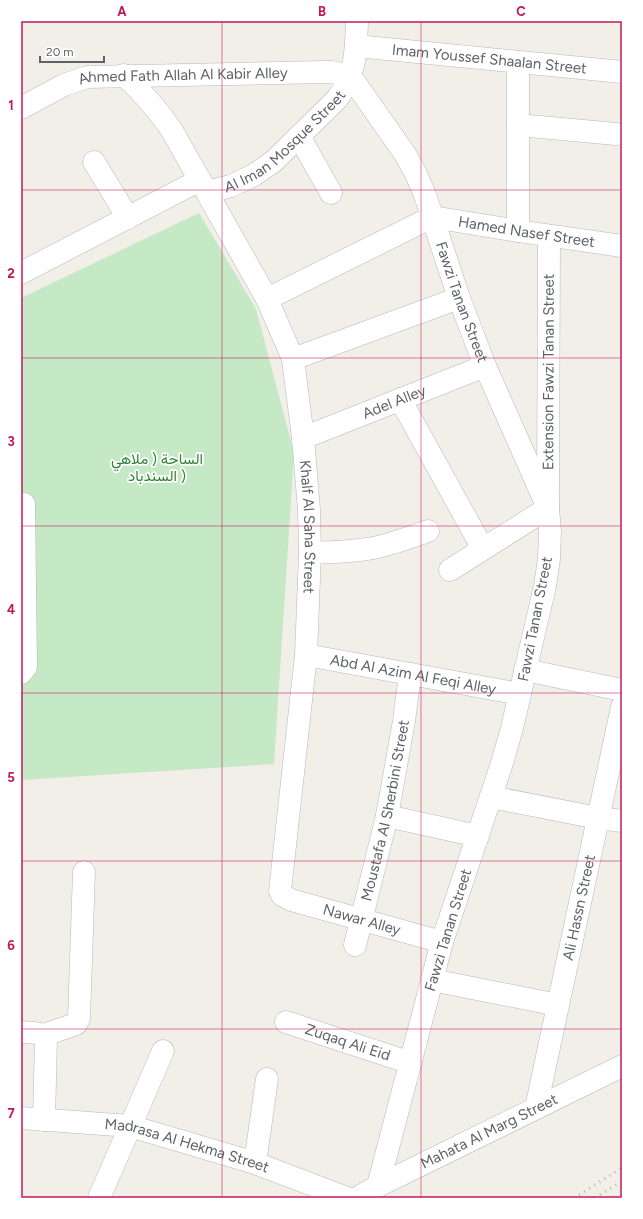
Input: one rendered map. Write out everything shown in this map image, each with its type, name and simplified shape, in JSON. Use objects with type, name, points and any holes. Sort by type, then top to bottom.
[{"type":"street","name":"Al Iman Mosque Street","points":[[21,273],[128,218],[204,186],[231,186],[254,175],[274,161],[337,99],[345,89],[351,77],[355,62],[357,21]]},
{"type":"street","name":"Imam Youssef Shaalan Street","points":[[356,46],[622,72]]},
{"type":"street","points":[[518,62],[518,232]]},
{"type":"street","name":"Ahmed Fath Allah Al Kabir Alley","points":[[21,108],[75,80],[87,77],[124,75],[332,72],[351,77]]},
{"type":"street","name":"Khalf Al Saha Street","points":[[124,75],[157,110],[171,129],[267,299],[293,359],[303,438],[309,510],[310,553],[306,655],[280,891],[282,895]]},
{"type":"street","name":"Fawzi Tanan Street","points":[[351,77],[405,154],[416,174],[425,195],[459,298],[485,366],[548,508],[550,531],[549,558],[544,586],[520,694],[502,763],[442,942],[378,1186]]},
{"type":"street","points":[[518,125],[616,134]]},
{"type":"street","points":[[299,136],[331,193]]},
{"type":"street","points":[[94,162],[128,218]]},
{"type":"street","points":[[267,299],[432,216]]},
{"type":"street","name":"Hamed Nasef Street","points":[[432,216],[518,232],[622,246]]},
{"type":"street","name":"Extension Fawzi Tanan Street","points":[[548,508],[549,236]]},
{"type":"street","points":[[293,359],[459,298]]},
{"type":"street","name":"Adel Alley","points":[[303,438],[485,366]]},
{"type":"street","points":[[400,399],[483,549]]},
{"type":"street","points":[[21,673],[26,667],[24,504]]},
{"type":"street","points":[[450,570],[548,508]]},
{"type":"street","points":[[310,553],[350,551],[376,547],[428,531]]},
{"type":"street","name":"Abd Al Azim Al Feqi Alley","points":[[306,655],[520,694]]},
{"type":"street","points":[[525,670],[622,690]]},
{"type":"street","name":"Moustafa Al Sherbini Street","points":[[355,945],[387,816],[403,728],[410,674]]},
{"type":"street","name":"Ali Hassn Street","points":[[536,1108],[622,707]]},
{"type":"street","points":[[490,797],[598,818],[622,821]]},
{"type":"street","points":[[387,816],[478,836]]},
{"type":"street","points":[[21,1032],[44,1035],[76,1024],[79,1018],[84,872]]},
{"type":"street","name":"Nawar Alley","points":[[282,895],[291,900],[442,942]]},
{"type":"street","points":[[432,980],[558,1005]]},
{"type":"street","name":"Zuqaq Ali Eid","points":[[286,1022],[410,1063]]},
{"type":"street","points":[[44,1035],[46,1040],[44,1120]]},
{"type":"street","points":[[99,1198],[162,1051]]},
{"type":"street","name":"Mahata Al Marg Street","points":[[357,1198],[378,1186],[622,1066]]},
{"type":"street","points":[[255,1163],[266,1079]]},
{"type":"street","name":"Madrasa Al Hekma Street","points":[[21,1118],[130,1126],[255,1163],[347,1198]]},
{"type":"green space","name":"الساحة ( ملاهي السندباد )","points":[[199,213],[256,309],[294,453],[274,764],[21,780],[21,298]]},
{"type":"railway","points":[[574,1198],[622,1168]]},
{"type":"railway","points":[[595,1198],[622,1181]]}]
